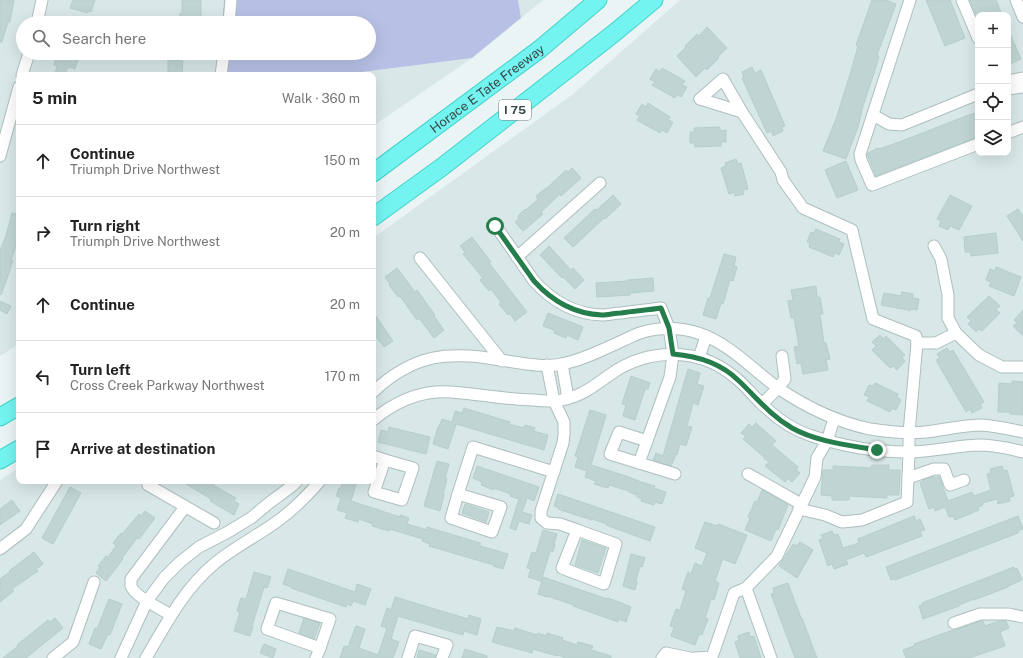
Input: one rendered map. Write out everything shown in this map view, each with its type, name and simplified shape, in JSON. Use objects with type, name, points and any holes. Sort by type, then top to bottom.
[{"type":"highway","name":"Horace E Tate Freeway","points":[[376,171],[540,49],[598,0]]},
{"type":"highway","name":"I 75","points":[[376,215],[460,153],[613,34],[654,0]]},
{"type":"highway","points":[[0,417],[16,408]]},
{"type":"highway","points":[[0,460],[16,451]]},
{"type":"street","points":[[39,16],[42,0]]},
{"type":"street","points":[[229,16],[230,0]]},
{"type":"street","points":[[910,0],[860,154],[861,160],[872,185],[975,145]]},
{"type":"street","points":[[962,0],[975,31]]},
{"type":"street","points":[[1016,0],[1023,17]]},
{"type":"street","points":[[23,72],[26,60]]},
{"type":"street","points":[[221,72],[223,60]]},
{"type":"street","points":[[1011,80],[1023,78]]},
{"type":"street","points":[[1011,89],[1023,87]]},
{"type":"street","points":[[873,115],[888,124],[902,125],[975,95]]},
{"type":"street","points":[[0,156],[16,98]]},
{"type":"street","points":[[742,112],[781,172],[783,180],[803,208],[852,230],[873,319],[916,336],[917,343],[909,433],[907,502],[862,520],[842,522],[800,507],[748,474]]},
{"type":"street","points":[[1011,132],[1023,127]]},
{"type":"street","points":[[517,257],[600,183]]},
{"type":"street","points":[[495,226],[541,289],[566,306],[583,312],[603,315],[661,308],[669,328],[673,354],[670,377],[639,463]]},
{"type":"street","points":[[934,246],[941,259],[948,295],[948,318],[956,333],[979,355],[1002,367],[1023,368]]},
{"type":"street","points":[[420,258],[502,361]]},
{"type":"street","points":[[376,389],[397,372],[418,362],[432,358],[443,356],[465,356],[534,365],[562,364],[585,358],[639,333],[669,328],[695,332],[706,336],[728,348],[778,388],[805,405],[834,419],[852,425],[870,429],[909,433],[980,425],[1002,427],[1023,432]]},
{"type":"street","points":[[917,343],[936,343],[956,333]]},
{"type":"street","points":[[699,358],[706,336]]},
{"type":"street","points":[[376,418],[384,411],[402,401],[423,394],[436,392],[451,392],[524,400],[554,401],[578,395],[590,390],[617,370],[632,362],[652,356],[673,354],[699,358],[720,367],[738,380],[776,417],[792,428],[827,441],[877,450],[909,452],[980,445],[1000,446],[1023,452]]},
{"type":"street","points":[[762,404],[785,379],[782,356]]},
{"type":"street","points":[[562,364],[568,398]]},
{"type":"street","points":[[547,365],[554,401],[564,422],[564,434],[563,443],[541,511],[542,518],[546,523],[560,524],[577,530],[616,544],[604,584],[562,568],[577,530]]},
{"type":"street","points":[[694,658],[712,658],[734,593],[746,588],[777,556],[815,477],[817,458],[827,441],[834,419]]},
{"type":"street","points":[[647,441],[619,432],[610,454],[675,474]]},
{"type":"street","points":[[458,494],[501,507],[492,532],[450,518],[473,447],[554,472]]},
{"type":"street","points":[[376,457],[386,460]]},
{"type":"street","points":[[908,478],[934,469],[944,469],[950,485],[964,480]]},
{"type":"street","points":[[0,550],[26,529],[55,484]]},
{"type":"street","points":[[121,658],[147,601],[164,578],[180,562],[199,547],[251,518],[292,484]]},
{"type":"street","points":[[294,484],[304,498]]},
{"type":"street","points":[[146,658],[171,615],[190,588],[213,564],[291,511],[317,484]]},
{"type":"street","points":[[148,486],[214,523]]},
{"type":"street","points":[[171,615],[135,592],[131,586],[131,579],[185,507]]},
{"type":"street","points":[[67,658],[94,582]]},
{"type":"street","points":[[746,588],[771,658]]},
{"type":"street","points":[[276,603],[330,618],[318,653],[267,629],[276,603]]},
{"type":"street","points":[[954,623],[980,614],[1008,614],[1023,617]]},
{"type":"street","points":[[408,658],[415,636],[447,645],[442,658]]},
{"type":"street","points":[[54,658],[73,642]]},
{"type":"street","points":[[662,658],[666,652],[690,658]]},
{"type":"shaded area","points":[[0,0],[224,0],[223,16],[16,16],[16,60],[220,60],[219,72],[16,72],[16,346],[0,356]]},
{"type":"shaded area","points":[[224,0],[518,0],[521,18],[472,58],[362,72],[219,72],[220,60],[376,60],[376,16],[223,16]]},
{"type":"shaded area","points":[[518,0],[543,0],[521,18]]},
{"type":"shaded area","points":[[680,0],[1023,0],[1023,658],[0,658],[0,480],[16,470],[16,484],[376,484],[376,236],[572,95]]},
{"type":"shaded area","points":[[472,58],[376,124],[376,72],[362,72]]},
{"type":"building","points":[[0,0],[14,0],[10,22],[8,22],[2,42],[0,42]]},
{"type":"building","points":[[73,0],[95,0],[91,12],[88,11],[88,13],[70,8]]},
{"type":"building","points":[[182,0],[201,0],[201,16],[180,16],[180,13],[182,14]]},
{"type":"building","points":[[872,0],[886,0],[896,4],[877,55],[879,56],[875,70],[863,106],[858,127],[846,159],[823,151],[836,119],[858,46],[856,45]]},
{"type":"building","points":[[926,0],[950,0],[965,38],[945,46]]},
{"type":"building","points":[[970,0],[996,0],[1001,12],[975,12]]},
{"type":"building","points":[[707,27],[727,48],[707,70],[705,68],[696,77],[677,56],[697,34],[699,36]]},
{"type":"building","points":[[1011,36],[1021,59],[1011,64]]},
{"type":"building","points":[[55,60],[78,60],[75,69],[69,67],[66,72],[56,72],[57,66],[54,65]]},
{"type":"building","points":[[168,60],[183,61],[182,72],[168,72]]},
{"type":"building","points":[[752,67],[755,73],[761,70],[785,126],[782,127],[783,131],[773,136],[771,131],[767,133],[742,78],[744,77],[742,72]]},
{"type":"building","points":[[662,68],[685,81],[682,85],[687,87],[681,97],[677,94],[675,98],[652,85],[655,82],[650,79],[656,69],[660,72]]},
{"type":"building","points":[[648,103],[670,117],[668,120],[673,122],[667,133],[662,130],[660,133],[637,120],[640,116],[636,114],[642,104],[646,107]]},
{"type":"building","points":[[974,113],[975,138],[876,176],[867,154],[878,148],[879,149]]},
{"type":"building","points":[[720,127],[720,131],[726,130],[726,142],[721,142],[721,146],[695,147],[694,143],[690,143],[690,132],[694,132],[694,128]]},
{"type":"building","points":[[736,159],[738,164],[741,163],[748,189],[743,190],[744,194],[735,196],[734,192],[729,194],[721,168],[726,166],[725,163]]},
{"type":"building","points":[[846,161],[858,190],[837,198],[825,170]]},
{"type":"building","points":[[572,168],[581,178],[561,196],[560,194],[541,212],[543,214],[523,231],[515,222],[519,218],[518,216],[538,199],[536,196],[546,189],[566,170],[568,172]]},
{"type":"building","points":[[613,195],[621,204],[573,247],[564,238],[595,209],[597,210]]},
{"type":"building","points":[[950,195],[972,206],[959,230],[950,226],[948,230],[939,226],[941,221],[937,219]]},
{"type":"building","points":[[1018,209],[1023,216],[1023,241],[1007,216]]},
{"type":"building","points":[[12,213],[16,214],[16,246],[11,260],[13,261],[1,295],[0,250],[6,236]]},
{"type":"building","points":[[816,229],[840,239],[839,242],[844,244],[839,255],[835,253],[833,257],[809,247],[810,243],[807,242],[811,232],[814,233]]},
{"type":"building","points":[[996,233],[998,253],[971,256],[970,252],[965,252],[964,237]]},
{"type":"building","points":[[472,237],[491,262],[489,263],[527,312],[515,321],[499,304],[501,302],[491,289],[489,291],[480,280],[483,278],[463,254],[465,252],[460,246]]},
{"type":"building","points":[[549,246],[571,270],[573,268],[584,280],[575,289],[540,255]]},
{"type":"building","points":[[724,254],[736,257],[734,266],[737,267],[733,281],[730,280],[723,304],[721,303],[716,319],[703,315]]},
{"type":"building","points":[[996,267],[1021,277],[1014,296],[989,286],[991,282],[986,280],[990,269],[995,271]]},
{"type":"building","points":[[397,268],[415,292],[417,290],[444,330],[434,338],[419,318],[417,320],[400,296],[398,297],[389,285],[390,284],[385,277]]},
{"type":"building","points":[[653,278],[654,291],[630,293],[630,295],[597,297],[596,283]]},
{"type":"building","points":[[816,286],[817,297],[820,297],[823,314],[820,314],[824,343],[826,343],[830,359],[826,360],[828,370],[803,374],[801,363],[797,364],[794,347],[799,346],[794,318],[791,318],[788,301],[793,300],[791,290]]},
{"type":"building","points":[[902,292],[913,294],[913,298],[919,299],[917,310],[911,309],[910,311],[881,305],[884,293],[901,296]]},
{"type":"building","points":[[989,296],[1000,306],[996,309],[1000,313],[982,331],[979,329],[976,332],[968,324],[971,321],[967,317]]},
{"type":"building","points":[[0,301],[11,306],[7,314],[0,310]]},
{"type":"building","points":[[1023,310],[1023,336],[1013,326],[1017,323],[1014,320]]},
{"type":"building","points":[[548,313],[583,327],[578,340],[567,335],[566,338],[554,333],[554,330],[543,326]]},
{"type":"building","points":[[376,316],[393,341],[384,347],[376,337]]},
{"type":"building","points":[[880,335],[883,339],[886,336],[905,355],[902,358],[905,361],[897,370],[893,366],[890,368],[872,350],[876,346],[872,342]]},
{"type":"building","points":[[947,348],[950,352],[953,350],[984,402],[980,404],[982,408],[972,413],[970,409],[966,412],[936,360],[940,358],[937,354]]},
{"type":"building","points":[[688,369],[700,373],[697,384],[704,386],[698,405],[693,403],[687,426],[692,427],[686,446],[680,444],[677,455],[676,454],[671,466],[653,460],[656,453],[663,456]]},
{"type":"building","points":[[631,376],[650,383],[648,389],[645,389],[635,420],[623,416],[626,405],[622,404]]},
{"type":"building","points":[[1012,381],[1023,382],[1023,415],[1010,414],[1010,412],[998,412],[999,383],[1012,384]]},
{"type":"building","points":[[875,383],[898,394],[897,397],[901,400],[896,410],[892,408],[890,412],[867,401],[869,397],[864,395],[869,385],[873,386]]},
{"type":"building","points":[[464,408],[510,422],[509,424],[524,428],[525,425],[535,428],[533,431],[548,435],[544,450],[456,424],[448,449],[433,444],[442,419],[452,422],[455,411],[462,413]]},
{"type":"building","points":[[590,410],[606,415],[591,465],[655,486],[654,488],[666,492],[662,504],[655,502],[654,505],[641,501],[642,499],[629,491],[609,485],[608,488],[594,484],[596,481],[585,477],[587,471],[575,467],[578,457],[575,456]]},
{"type":"building","points":[[756,423],[776,441],[772,445],[798,467],[796,470],[800,473],[792,482],[788,479],[785,482],[765,466],[769,462],[743,439],[746,436],[741,433],[749,424],[752,427]]},
{"type":"building","points":[[389,427],[430,437],[426,454],[378,442],[381,430],[388,432]]},
{"type":"building","points":[[437,461],[449,464],[445,478],[447,478],[440,511],[424,506]]},
{"type":"building","points":[[872,465],[889,465],[889,470],[900,470],[899,495],[887,495],[887,498],[849,496],[849,500],[832,500],[832,496],[821,495],[823,470],[833,470],[833,466],[871,468]]},
{"type":"building","points":[[477,466],[539,487],[534,501],[527,498],[522,512],[532,515],[529,524],[519,521],[516,530],[510,528],[519,499],[510,496],[511,494],[481,485],[482,482],[473,478]]},
{"type":"building","points":[[1002,466],[1004,471],[1007,470],[1014,496],[1009,497],[1010,501],[998,504],[997,499],[982,503],[983,505],[978,507],[979,510],[955,520],[953,516],[949,517],[945,507],[935,511],[934,507],[929,509],[920,483],[923,480],[934,476],[935,478],[939,476],[948,501],[972,492],[974,496],[991,490],[987,474],[991,473],[990,469]]},
{"type":"building","points":[[186,484],[214,484],[236,498],[234,501],[239,504],[234,515],[210,501],[211,499]]},
{"type":"building","points":[[342,484],[356,484],[351,501],[400,517],[400,515],[409,518],[407,524],[427,530],[427,527],[480,543],[480,546],[508,554],[503,569],[429,546],[430,544],[422,541],[423,539],[390,529],[389,531],[372,526],[373,524],[359,519],[358,522],[345,518],[347,513],[337,510],[341,498],[336,496],[339,488],[341,488]]},
{"type":"building","points":[[70,487],[81,493],[53,544],[42,538]]},
{"type":"building","points":[[762,490],[788,505],[778,530],[776,529],[771,541],[745,530],[750,518],[748,517]]},
{"type":"building","points":[[558,494],[655,527],[650,541],[606,525],[607,524],[558,509],[559,508],[554,506]]},
{"type":"building","points":[[12,500],[20,511],[0,525],[0,509]]},
{"type":"building","points":[[465,504],[489,512],[486,522],[462,513]]},
{"type":"building","points":[[145,511],[155,518],[139,539],[137,538],[106,581],[96,573],[100,567],[98,566],[106,556],[108,557],[116,546],[113,543],[121,533],[122,534],[139,514],[141,516]]},
{"type":"building","points":[[914,516],[916,521],[920,519],[925,530],[920,531],[922,536],[866,557],[864,553],[846,560],[848,564],[834,569],[832,564],[828,566],[819,540],[823,539],[821,535],[832,531],[834,535],[838,534],[843,548],[859,543],[858,539]]},
{"type":"building","points":[[1018,516],[1023,529],[1018,531],[1018,533],[895,580],[891,580],[886,567]]},
{"type":"building","points":[[705,522],[717,526],[718,524],[747,535],[735,564],[723,559],[722,561],[715,581],[719,583],[714,600],[711,599],[705,618],[708,619],[702,635],[699,634],[695,645],[671,636],[674,627],[670,626],[676,609],[680,610],[686,591],[682,589],[688,572],[691,574],[695,563],[702,566],[707,553],[695,548]]},
{"type":"building","points":[[543,530],[557,534],[553,552],[550,551],[541,581],[528,577],[531,569],[527,568],[532,552],[536,553]]},
{"type":"building","points":[[582,540],[606,548],[598,573],[575,565]]},
{"type":"building","points":[[800,542],[813,550],[797,578],[779,566],[793,544],[797,546]]},
{"type":"building","points":[[34,552],[43,564],[36,569],[38,571],[12,589],[14,591],[0,602],[0,579]]},
{"type":"building","points":[[631,554],[645,558],[642,567],[640,566],[635,590],[623,586]]},
{"type":"building","points":[[1014,567],[1014,569],[1017,568],[1022,580],[1008,587],[923,619],[919,606],[922,605],[922,603]]},
{"type":"building","points":[[288,569],[355,592],[357,584],[371,589],[365,605],[353,601],[351,606],[347,604],[346,607],[283,584]]},
{"type":"building","points":[[254,572],[271,577],[267,588],[264,587],[250,636],[234,631],[240,612],[237,611],[241,598],[246,599]]},
{"type":"building","points":[[543,577],[631,607],[626,622],[619,619],[618,622],[573,606],[574,605],[538,594]]},
{"type":"building","points":[[788,583],[817,658],[795,658],[771,594],[774,593],[773,588]]},
{"type":"building","points":[[395,597],[468,619],[469,615],[481,619],[477,635],[464,631],[463,635],[398,616],[391,639],[399,642],[393,658],[340,658],[344,646],[348,647],[356,626],[365,629],[359,648],[378,655],[387,628],[381,626],[387,608],[391,610]]},
{"type":"building","points":[[109,599],[122,604],[110,635],[108,634],[101,649],[89,644],[95,628],[97,629]]},
{"type":"building","points":[[55,618],[63,628],[26,658],[3,658],[48,620],[50,622]]},
{"type":"building","points":[[304,618],[320,623],[314,639],[299,633]]},
{"type":"building","points":[[983,621],[985,626],[999,621],[1006,621],[1009,628],[1000,632],[1005,646],[969,658],[906,658],[903,650],[914,646],[914,644]]},
{"type":"building","points":[[497,627],[514,631],[515,628],[537,635],[538,633],[546,636],[547,633],[563,638],[562,640],[577,645],[578,642],[593,646],[591,650],[611,656],[611,658],[566,658],[533,649],[532,653],[492,642]]},
{"type":"building","points":[[749,632],[750,637],[754,636],[761,658],[740,658],[735,642],[739,640],[738,636]]},
{"type":"building","points":[[264,644],[276,649],[273,658],[260,653]]},
{"type":"building","points":[[465,649],[487,656],[487,658],[462,658]]},
{"type":"building","points":[[419,650],[436,655],[435,658],[417,658]]},
{"type":"route","points":[[495,226],[541,289],[566,306],[583,312],[603,315],[661,308],[669,328],[673,354],[697,357],[720,367],[738,380],[776,417],[792,428],[827,441],[877,450]]}]
